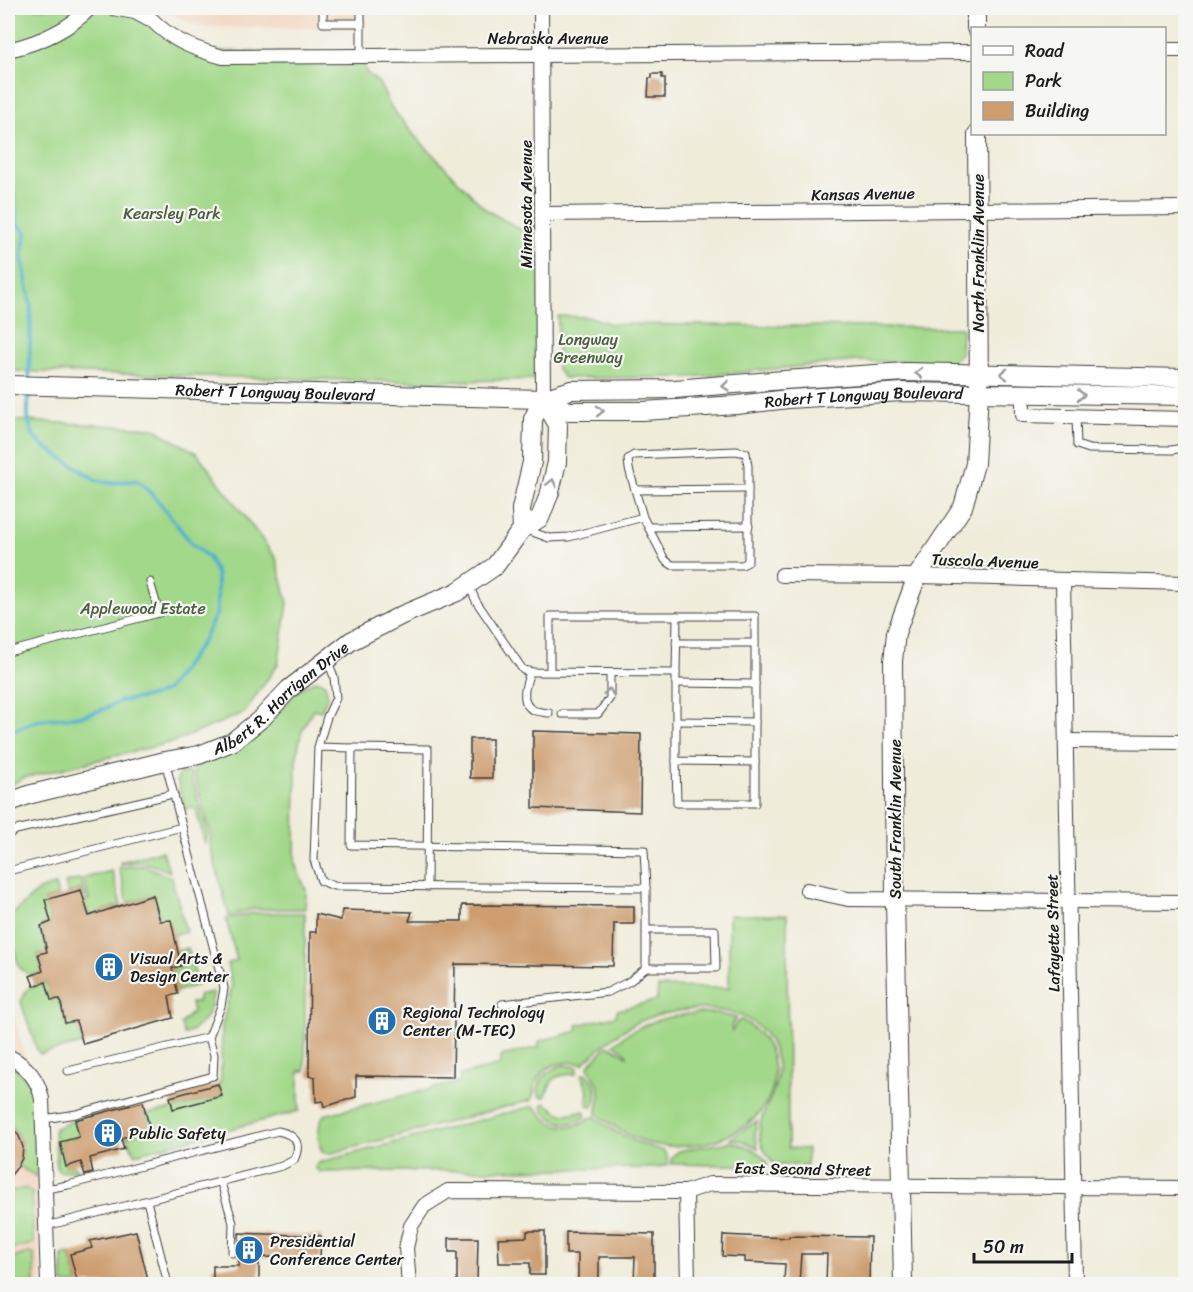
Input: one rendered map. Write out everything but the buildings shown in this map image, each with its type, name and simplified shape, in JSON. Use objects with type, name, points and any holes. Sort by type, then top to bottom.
[{"type":"street","points":[[8,50],[31,45],[60,32],[90,8],[111,8],[135,12],[153,22]]},
{"type":"street","name":"Nebraska Avenue","points":[[141,8],[153,22],[172,37],[195,50],[223,57],[971,52]]},
{"type":"street","name":"Minnesota Avenue","points":[[541,8],[543,399]]},
{"type":"street","points":[[976,8],[976,27]]},
{"type":"street","points":[[1166,50],[1185,50]]},
{"type":"street","name":"North Franklin Avenue","points":[[977,135],[978,373]]},
{"type":"street","name":"Kansas Avenue","points":[[542,214],[1185,208]]},
{"type":"street","name":"Robert T Longway Boulevard","points":[[21,386],[543,399],[572,390],[675,389],[854,375],[978,373],[1185,378]]},
{"type":"street","name":"South Franklin Avenue","points":[[903,1284],[895,900],[893,661],[896,633],[917,576],[963,507],[975,464],[978,373]]},
{"type":"street","name":"Robert T Longway Boulevard","points":[[543,399],[569,411],[644,411],[852,394],[979,392],[1185,396]]},
{"type":"street","points":[[1023,394],[1023,415],[1185,419]]},
{"type":"street","points":[[522,529],[521,509],[532,462],[533,419],[543,399]]},
{"type":"street","name":"Albert R. Horrigan Drive","points":[[8,803],[28,795],[165,761],[199,755],[232,742],[248,731],[289,689],[361,635],[402,615],[443,599],[469,585],[495,566],[522,529],[540,518],[550,492],[555,471],[558,426],[543,399]]},
{"type":"street","name":"Tuscola Avenue","points":[[782,575],[1185,583]]},
{"type":"street","name":"Lafayette Street","points":[[1063,580],[1075,1284]]},
{"type":"street","points":[[1066,741],[1185,742]]},
{"type":"street","points":[[807,890],[848,899],[1069,899],[1185,902]]},
{"type":"street","points":[[8,1056],[22,1064],[34,1076],[40,1090],[44,1119],[48,1284]]},
{"type":"street","name":"East Second Street","points":[[410,1284],[406,1248],[411,1226],[424,1206],[448,1191],[686,1191],[710,1184],[1185,1188]]},
{"type":"street","points":[[686,1191],[688,1284]]},
{"type":"lane","points":[[322,8],[323,23],[361,23]]},
{"type":"lane","points":[[361,8],[361,56]]},
{"type":"lane","points":[[1076,417],[1077,444],[1089,449],[1172,450],[1182,448],[1185,437]]},
{"type":"lane","points":[[736,451],[746,453],[748,562],[741,565],[672,565],[665,560],[643,517],[635,490],[628,459],[633,455],[736,451]]},
{"type":"lane","points":[[635,490],[748,489]]},
{"type":"lane","points":[[522,529],[549,538],[569,537],[643,517]]},
{"type":"lane","points":[[648,527],[749,526]]},
{"type":"lane","points":[[8,652],[159,613],[150,582]]},
{"type":"lane","points":[[469,585],[476,601],[523,670],[530,672],[676,673]]},
{"type":"lane","points":[[550,672],[550,616],[677,616],[755,616],[755,803],[677,803],[677,616]]},
{"type":"lane","points":[[676,643],[755,643]]},
{"type":"lane","points":[[327,659],[334,677],[336,698],[327,717],[318,747],[314,860],[321,881],[334,886],[646,888]]},
{"type":"lane","points":[[530,672],[524,694],[527,704],[533,710],[549,713]]},
{"type":"lane","points":[[562,714],[598,714],[610,698],[610,673]]},
{"type":"lane","points":[[676,683],[755,684]]},
{"type":"lane","points":[[676,721],[755,722]]},
{"type":"lane","points":[[318,747],[428,749],[427,886]]},
{"type":"lane","points":[[352,747],[351,845],[644,850],[646,968]]},
{"type":"lane","points":[[44,1119],[76,1114],[213,1076],[214,1055],[209,1037],[221,1006],[224,988],[165,761]]},
{"type":"lane","points":[[676,761],[755,762]]},
{"type":"lane","points":[[8,835],[16,830],[173,794]]},
{"type":"lane","points":[[8,870],[182,827]]},
{"type":"lane","points":[[502,1004],[608,992],[630,981],[646,968],[716,968],[715,930],[646,930]]},
{"type":"lane","points":[[68,1071],[209,1037]]},
{"type":"lane","points":[[46,1189],[278,1131],[290,1133],[299,1151],[294,1160],[282,1167],[46,1226]]},
{"type":"lane","points":[[221,1183],[234,1223],[232,1253]]},
{"type":"lane","points":[[147,1201],[168,1284]]},
{"type":"shaded area","points":[[169,8],[367,8],[366,28],[200,27],[175,16]]},
{"type":"shaded area","points":[[8,987],[35,1101],[41,1284],[8,1284]]},
{"type":"green space","name":"Kearsley Park","points":[[8,8],[141,8],[195,50],[361,56],[366,72],[379,83],[391,107],[414,135],[485,209],[528,234],[542,239],[543,379],[421,382],[8,371]]},
{"type":"green space","name":"Longway Greenway","points":[[558,316],[591,317],[611,324],[962,328],[961,353],[951,363],[858,361],[691,377],[564,378],[557,369]]},
{"type":"green space","name":"Applewood Estate","points":[[8,420],[153,428],[197,453],[276,558],[288,603],[278,664],[244,713],[173,742],[23,778],[8,787]]},
{"type":"green space","points":[[317,680],[325,684],[328,696],[321,711],[313,709],[301,733],[296,760],[295,864],[306,890],[305,909],[253,909],[229,916],[210,845],[211,835],[192,766],[243,744],[266,726],[300,689]]},
{"type":"green space","points":[[190,772],[208,834],[205,843],[195,807],[185,809],[177,780],[180,773]]},
{"type":"green space","points":[[162,851],[170,872],[146,863],[120,864],[121,862]]},
{"type":"green space","points":[[146,866],[172,878],[186,932],[174,935],[160,921],[153,895],[128,903],[119,868]]},
{"type":"green space","points":[[112,871],[121,905],[89,916],[84,901],[89,899],[84,878]]},
{"type":"green space","points":[[81,879],[86,897],[83,898],[81,890],[68,893],[65,883]]},
{"type":"green space","points":[[55,885],[58,896],[45,900],[51,922],[41,926],[47,952],[38,954],[43,971],[30,976],[19,967],[8,927],[12,915],[39,890]]},
{"type":"green space","points":[[254,913],[305,913],[305,1071],[299,1071],[299,1111],[135,1154],[126,1137],[150,1130],[146,1114],[222,1096],[218,1084],[221,1081],[222,1026],[232,986],[227,964],[237,960],[226,919]]},
{"type":"green space","points":[[729,915],[787,915],[788,1148],[807,1149],[807,1165],[775,1165],[764,1149],[760,1135],[761,1122],[775,1086],[777,1072],[775,1055],[766,1036],[753,1023],[736,1014],[696,1009],[675,1011],[638,1022],[616,1035],[583,1064],[568,1062],[548,1068],[538,1078],[532,1100],[329,1154],[322,1152],[319,1133],[324,1115],[460,1082],[460,1075],[501,1065],[501,1056],[539,1047],[539,1041],[578,1031],[577,1025],[616,1016],[617,1010],[657,1000],[658,987],[729,988]]},
{"type":"green space","points":[[188,948],[198,985],[177,991],[172,968],[181,966],[177,951]]},
{"type":"green space","points":[[46,982],[51,1000],[59,999],[65,1023],[76,1021],[83,1044],[40,1054],[21,1002],[27,989]]},
{"type":"green space","points":[[213,992],[211,1006],[205,1018],[196,1028],[184,1035],[181,1024],[193,1011],[191,1003],[197,1002],[199,995]]},
{"type":"green space","points":[[697,1013],[716,1013],[736,1018],[731,1027],[732,1031],[738,1021],[742,1020],[753,1028],[766,1043],[773,1063],[773,1085],[766,1104],[753,1119],[736,1131],[716,1140],[673,1147],[653,1144],[631,1136],[597,1114],[600,1090],[588,1066],[607,1046],[627,1056],[614,1044],[623,1037],[653,1022]]},
{"type":"green space","points":[[8,1064],[20,1072],[29,1083],[34,1097],[38,1130],[37,1177],[18,1166],[22,1154],[21,1143],[17,1132],[8,1123]]},
{"type":"green space","points":[[564,1065],[577,1067],[576,1074],[555,1078],[545,1097],[540,1097],[538,1091],[544,1076]]},
{"type":"green space","points":[[586,1073],[593,1080],[597,1093],[592,1107],[587,1105],[588,1090],[582,1075]]},
{"type":"green space","points":[[546,1103],[561,1114],[584,1111],[586,1116],[574,1122],[562,1123],[546,1113],[542,1107]]},
{"type":"green space","points":[[533,1106],[546,1119],[561,1126],[574,1126],[595,1117],[634,1141],[664,1151],[668,1165],[656,1168],[320,1172],[315,1168],[318,1163]]},
{"type":"green space","points":[[75,1120],[79,1137],[60,1142],[66,1166],[72,1165],[78,1170],[59,1172],[54,1129]]},
{"type":"green space","points":[[757,1121],[755,1135],[758,1148],[744,1141],[730,1139]]},
{"type":"green space","points":[[731,1142],[758,1153],[768,1166],[671,1164],[673,1157],[680,1151]]},
{"type":"green space","points":[[26,1188],[32,1193],[33,1244],[8,1250],[8,1192]]},
{"type":"green space","points":[[29,1253],[34,1254],[35,1284],[14,1284],[8,1259]]},
{"type":"green space","points":[[70,1254],[78,1284],[63,1284],[62,1256]]},
{"type":"waterway","points":[[8,173],[17,224],[26,232],[22,257],[31,306],[29,380]]},
{"type":"waterway","points":[[8,732],[39,720],[81,716],[121,701],[154,696],[167,690],[203,641],[217,612],[217,575],[208,557],[192,544],[142,484],[135,480],[111,483],[96,480],[42,445],[33,436],[28,418],[28,390]]},
{"type":"place","name":"Visual Arts & Design Center","points":[[109,967]]},
{"type":"place","name":"Regional Technology Center (M-TEC)","points":[[382,1021]]},
{"type":"place","name":"Public Safety","points":[[108,1133]]},
{"type":"place","name":"Presidential Conference Center","points":[[249,1250]]}]
